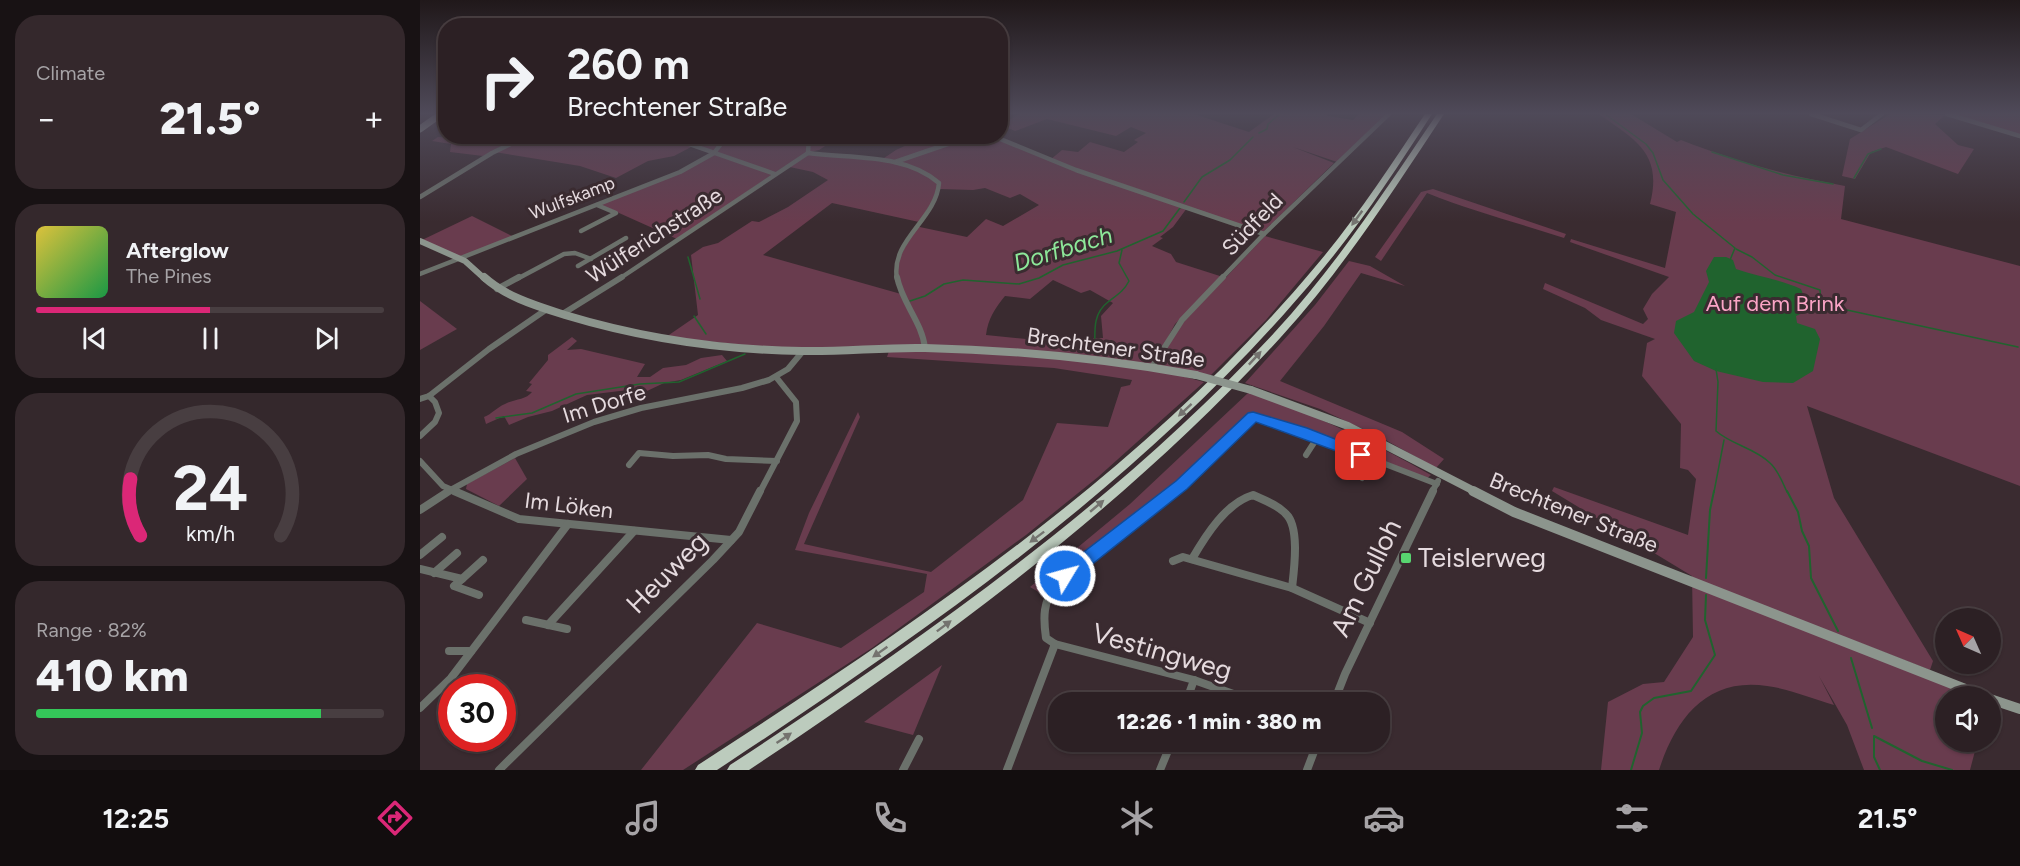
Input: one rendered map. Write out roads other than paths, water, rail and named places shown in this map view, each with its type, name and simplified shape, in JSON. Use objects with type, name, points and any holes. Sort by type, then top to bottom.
[{"type":"highway","points":[[703,770],[842,678],[989,573],[1100,486],[1166,428],[1222,375],[1305,285],[1351,227],[1404,150]]},
{"type":"highway","points":[[735,770],[848,694],[1006,579],[1127,481],[1243,371],[1306,300],[1356,238],[1416,150]]},
{"type":"street","points":[[420,196],[498,150]]},
{"type":"street","points":[[705,150],[775,174]]},
{"type":"street","name":"Wulfskamp","points":[[420,274],[667,178],[716,150]]},
{"type":"street","points":[[808,150],[808,153],[895,162],[929,175],[939,186],[935,201],[902,247],[896,266],[902,294],[924,339],[925,348]]},
{"type":"street","points":[[895,162],[930,150]]},
{"type":"street","points":[[1027,150],[1076,170],[1264,234]]},
{"type":"street","name":"Südfeld","points":[[1152,367],[1176,327],[1264,234],[1352,150]]},
{"type":"street","name":"Wülferichstraße","points":[[564,313],[644,263],[808,153]]},
{"type":"street","points":[[581,231],[616,213],[597,205]]},
{"type":"street","points":[[578,266],[626,238]]},
{"type":"street","name":"Brechtener Straße","points":[[420,241],[460,259],[497,289],[547,309],[606,327],[735,348],[803,351],[925,348],[1059,356],[1152,367],[1196,375],[1251,390],[1348,426],[1439,479],[1514,512],[1958,686]]},
{"type":"street","points":[[497,289],[562,255],[573,253],[591,259]]},
{"type":"street","points":[[420,399],[429,396],[489,349],[547,309]]},
{"type":"street","name":"Im Dorfe","points":[[420,510],[450,489],[502,460],[580,427],[626,412],[747,386],[776,376],[796,361],[803,351]]},
{"type":"street","name":"Heuweg","points":[[499,770],[739,531],[797,421],[799,408],[795,398],[776,376]]},
{"type":"street","points":[[420,436],[439,416],[440,409],[429,396]]},
{"type":"street","name":"Brechtener Straße","points":[[1055,644],[1046,638],[1043,617],[1047,597],[1056,584],[1181,485],[1253,417],[1373,459],[1439,479]]},
{"type":"street","points":[[1306,455],[1317,438]]},
{"type":"street","points":[[629,465],[639,453],[682,456],[704,454],[726,459],[777,461]]},
{"type":"street","points":[[1362,478],[1373,459]]},
{"type":"street","name":"Im Löken","points":[[420,460],[438,481],[450,489],[519,519],[730,540]]},
{"type":"street","name":"Am Gulloh","points":[[1339,692],[1439,479]]},
{"type":"street","points":[[1192,559],[1209,533],[1242,498],[1253,495],[1288,515],[1293,524],[1295,568],[1292,588]]},
{"type":"street","points":[[420,708],[447,683],[568,524]]},
{"type":"street","points":[[548,625],[634,531]]},
{"type":"street","points":[[420,555],[442,537]]},
{"type":"street","points":[[433,573],[457,553]]},
{"type":"street","points":[[1173,561],[1183,556],[1292,588],[1370,623]]},
{"type":"street","points":[[479,596],[454,586],[483,560]]},
{"type":"street","points":[[420,569],[462,579]]},
{"type":"street","points":[[526,620],[567,629]]},
{"type":"street","points":[[1007,770],[1055,644]]},
{"type":"street","name":"Vestingweg","points":[[1055,644],[1194,680],[1228,692]]},
{"type":"street","points":[[450,651],[471,651]]},
{"type":"street","points":[[1190,692],[1194,680]]},
{"type":"street","points":[[2001,703],[2020,710]]},
{"type":"street","points":[[903,770],[920,739]]},
{"type":"street","points":[[1160,770],[1167,752]]},
{"type":"street","points":[[1307,770],[1314,752]]},
{"type":"waterway","name":"Dorfbach","points":[[1184,202],[1202,177],[1230,160],[1240,150]]},
{"type":"waterway","points":[[1651,150],[1663,180],[1693,214],[1735,248],[1730,260]]},
{"type":"waterway","points":[[1854,178],[1868,154],[1879,150]]},
{"type":"waterway","points":[[1712,152],[1783,175],[1833,184]]},
{"type":"waterway","name":"Dorfbach","points":[[910,301],[925,296],[944,284],[963,280],[1019,284],[1039,278],[1063,265],[1117,251],[1163,231],[1180,208]]},
{"type":"waterway","points":[[1736,249],[1752,257],[1775,275],[1820,290],[1821,305]]},
{"type":"waterway","points":[[1095,351],[1095,330],[1099,312],[1123,290],[1129,281],[1119,263],[1122,250]]},
{"type":"waterway","points":[[688,257],[700,299]]},
{"type":"waterway","points":[[1833,307],[2018,347]]},
{"type":"waterway","points":[[694,316],[706,334]]},
{"type":"waterway","name":"Dorfbach","points":[[496,418],[532,413],[576,394],[640,384],[679,382],[745,354]]},
{"type":"waterway","points":[[1716,369],[1718,382],[1716,431],[1770,463],[1778,473],[1787,492]]},
{"type":"waterway","points":[[1714,492],[1724,440]]},
{"type":"waterway","points":[[1706,578],[1710,510],[1714,491]]},
{"type":"waterway","points":[[1787,491],[1798,512],[1802,531],[1809,546],[1811,578],[1838,631]]},
{"type":"waterway","points":[[1631,770],[1642,733],[1640,712],[1643,706],[1654,698],[1691,691],[1715,655],[1705,620],[1706,595]]},
{"type":"waterway","points":[[1851,658],[1872,728]]},
{"type":"waterway","points":[[1880,770],[1874,757],[1874,736],[1922,761],[1952,770]]},
{"type":"place","name":"Teislerweg","points":[[1406,558]]},
{"type":"park label","name":"Auf dem Brink","points":[[1775,303]]}]
